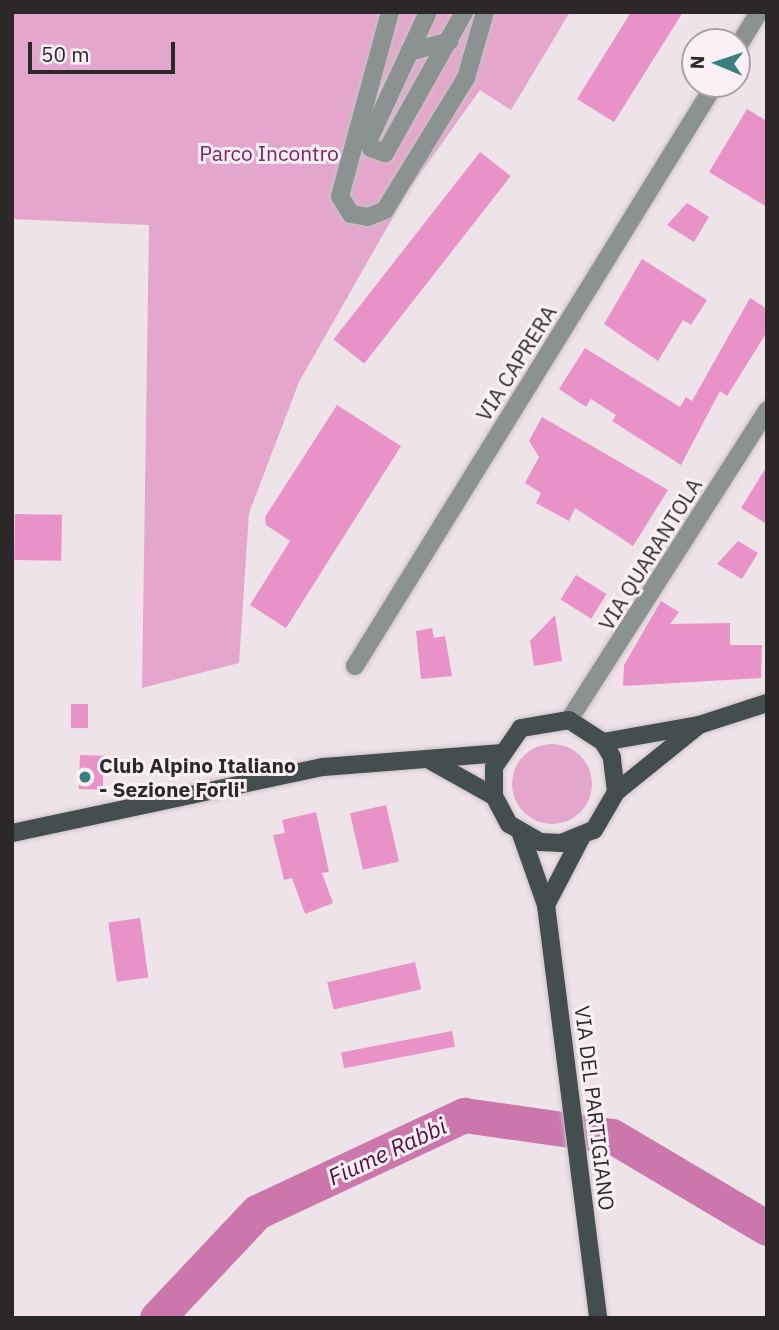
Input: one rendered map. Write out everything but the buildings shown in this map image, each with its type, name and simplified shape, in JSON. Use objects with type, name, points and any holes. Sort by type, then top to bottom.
[{"type":"main road","points":[[603,742],[699,725],[767,703]]},
{"type":"main road","points":[[12,833],[323,768],[431,761],[499,753],[528,725],[569,720],[603,742],[612,757],[616,792]]},
{"type":"main road","points":[[546,905],[581,838],[604,819],[616,792],[699,725]]},
{"type":"main road","points":[[494,796],[499,753]]},
{"type":"main road","points":[[431,761],[494,796],[522,834],[551,843],[581,838]]},
{"type":"main road","name":"VIA DEL PARTIGIANO","points":[[522,834],[546,905],[598,1318]]},
{"type":"street","points":[[390,12],[340,196],[351,214],[368,217],[385,210],[466,78],[485,12]]},
{"type":"street","points":[[428,12],[389,96],[371,148],[386,153],[464,12]]},
{"type":"street","points":[[749,28],[759,12]]},
{"type":"street","points":[[409,52],[450,41]]},
{"type":"street","points":[[370,82],[409,114]]},
{"type":"street","name":"VIA CAPRERA","points":[[355,666],[706,98]]},
{"type":"street","name":"VIA QUARANTOLA","points":[[569,720],[767,410]]},
{"type":"green space","name":"Parco Incontro","points":[[12,12],[570,12],[511,110],[480,90],[409,189],[299,382],[249,513],[239,663],[142,688],[149,225],[12,219]]},
{"type":"green space","points":[[552,744],[567,747],[580,756],[589,769],[592,784],[589,799],[580,812],[567,821],[552,824],[537,821],[524,812],[515,799],[512,784],[515,769],[524,756],[537,747]]},
{"type":"waterway","name":"Fiume Rabbi","points":[[157,1318],[257,1212],[464,1115],[612,1136],[767,1228]]},
{"type":"place","name":"Club Alpino Italiano - Sezione Forli'","points":[[85,777]]}]
